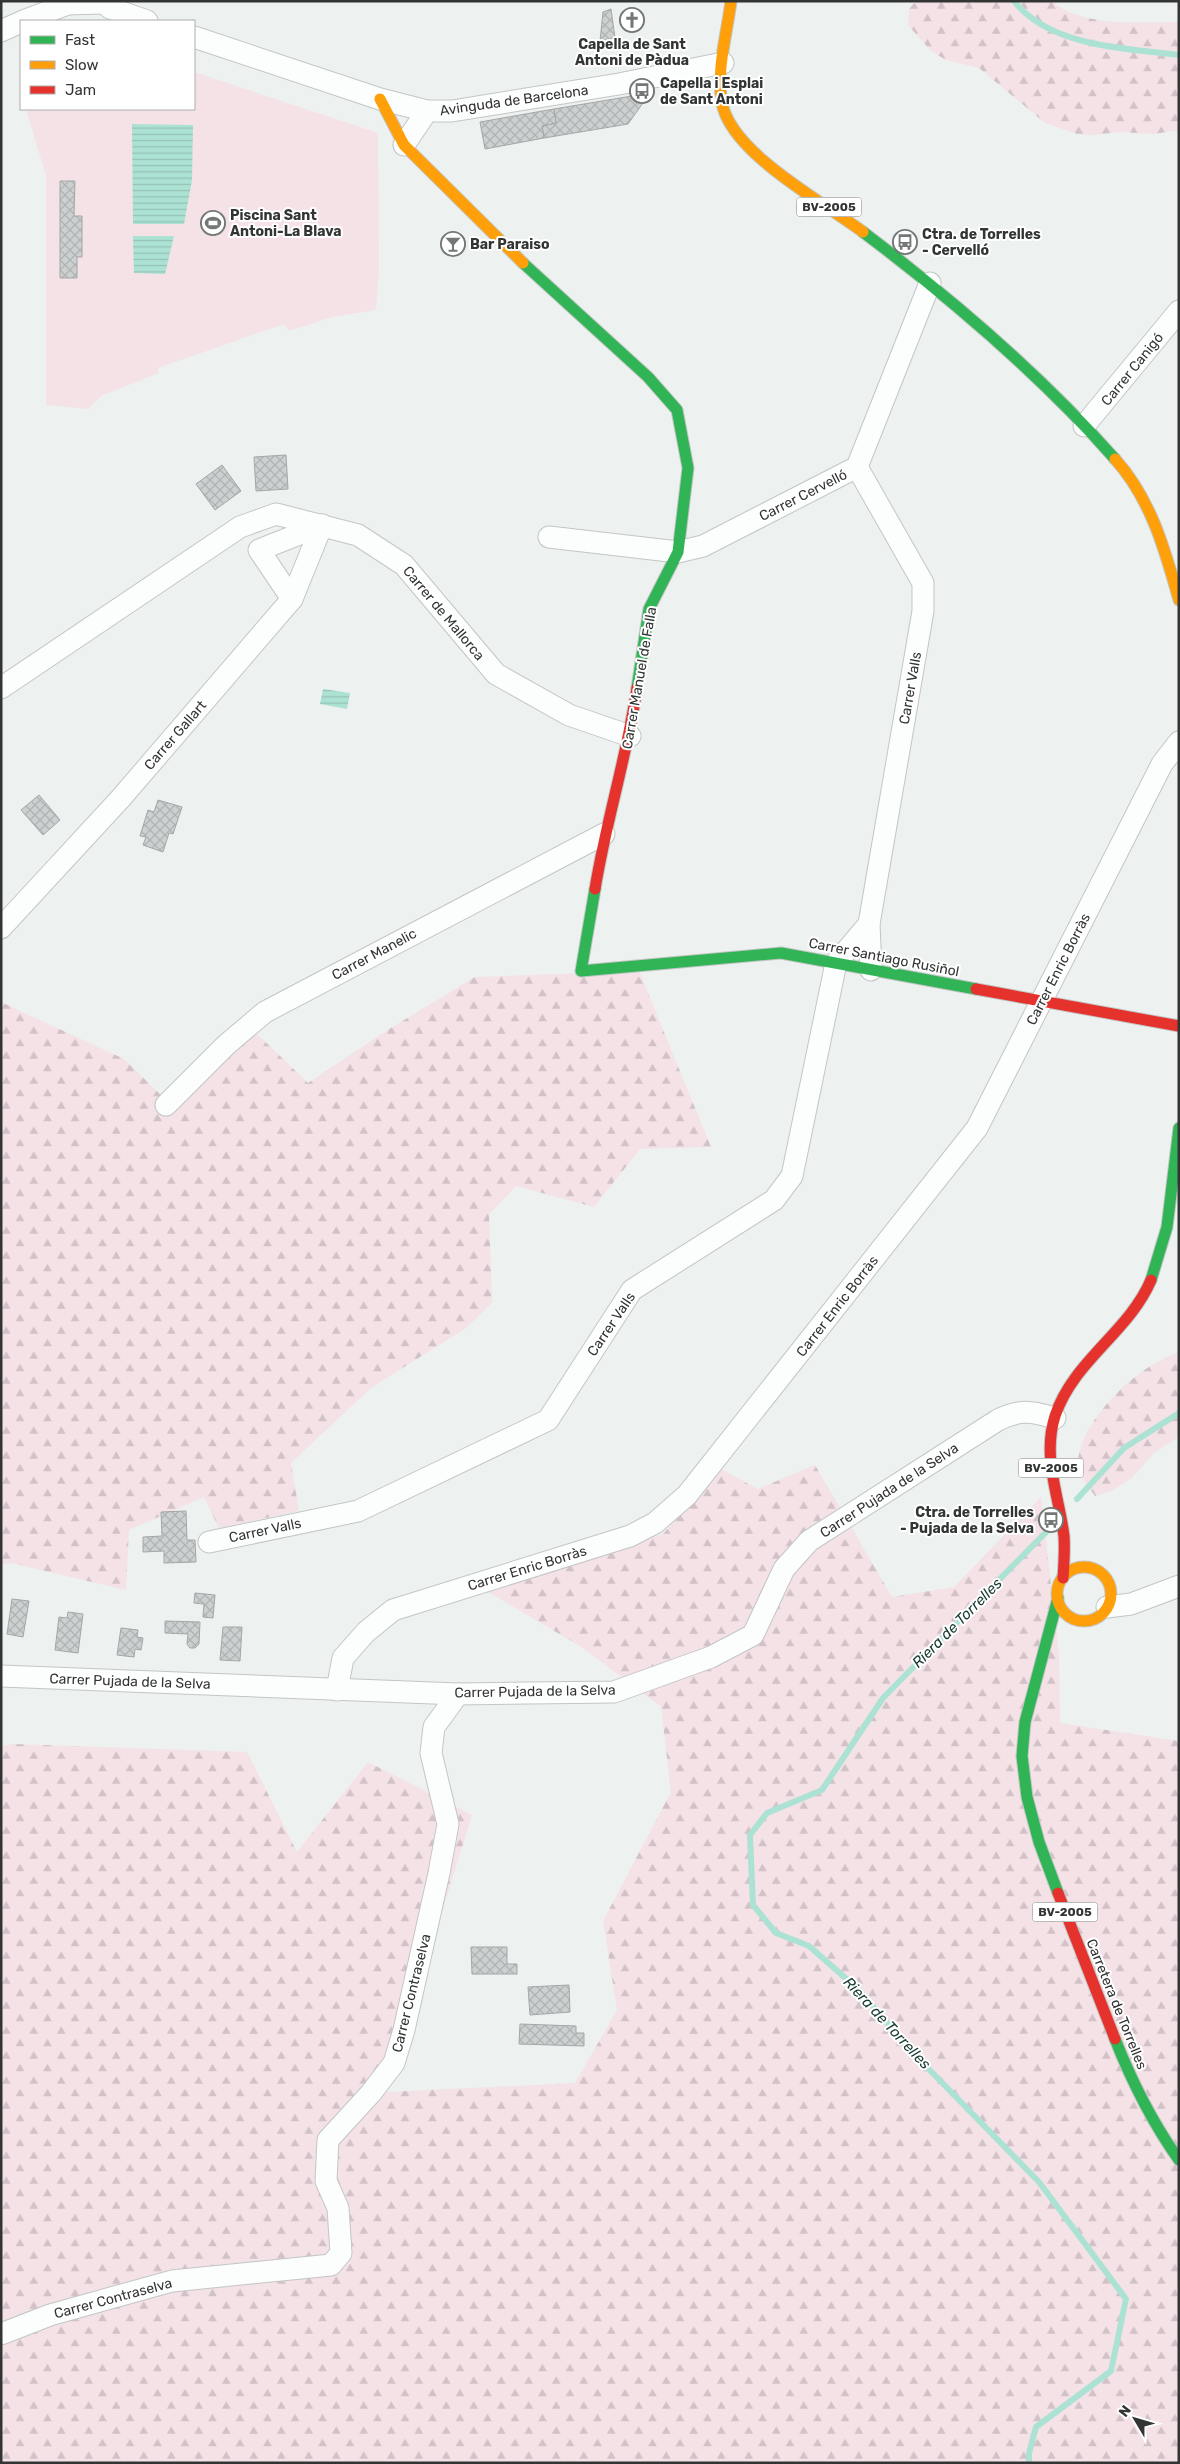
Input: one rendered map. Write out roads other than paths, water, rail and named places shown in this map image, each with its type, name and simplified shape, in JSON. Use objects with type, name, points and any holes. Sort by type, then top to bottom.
[{"type":"main road","name":"BV-2005","points":[[731,1],[723,63],[721,97],[725,114],[731,127],[755,155],[810,192],[930,283],[1009,350],[1122,466],[1137,489],[1154,522],[1179,600]]},
{"type":"main road","name":"Carrer Manuel de Falla","points":[[380,99],[404,144],[530,270],[648,377],[677,410],[688,468],[678,552],[649,609],[630,736],[604,834],[580,971]]},
{"type":"main road","name":"Carrer Santiago Rusiñol","points":[[580,971],[781,953],[1179,1026]]},
{"type":"main road","name":"BV-2005","points":[[1058,1598],[1059,1584],[1063,1578],[1066,1560],[1063,1518],[1053,1481],[1049,1455],[1050,1436],[1066,1390],[1126,1319],[1149,1285],[1162,1252],[1179,1128]]},
{"type":"main road","name":"BV-2005","points":[[1063,1518],[1075,1536]]},
{"type":"main road","points":[[1087,1557],[1095,1570]]},
{"type":"main road","points":[[1046,1647],[1071,1626],[1098,1616],[1107,1607],[1111,1596],[1109,1584],[1102,1574],[1087,1567],[1077,1568],[1063,1578]]},
{"type":"main road","points":[[1058,1598],[1071,1626]]},
{"type":"main road","name":"Carretera de Torrelles","points":[[1058,1598],[1046,1647],[1032,1686],[1025,1722],[1022,1756],[1027,1797],[1039,1842],[1056,1890],[1129,2074],[1158,2130],[1179,2160]]},
{"type":"street","points":[[25,20],[47,7],[102,2],[110,8],[144,20]]},
{"type":"street","points":[[1,31],[20,23]]},
{"type":"street","name":"Avinguda de Barcelona","points":[[195,37],[380,99],[428,111],[452,111],[619,84],[723,63]]},
{"type":"street","points":[[404,144],[428,111]]},
{"type":"street","name":"Carrer Cervelló","points":[[678,552],[703,546],[857,467],[930,283]]},
{"type":"street","name":"Carrer Canigó","points":[[1084,426],[1179,311]]},
{"type":"street","name":"Carrer Valls","points":[[857,467],[923,583],[923,611],[869,924],[871,970]]},
{"type":"street","name":"Carrer de Mallorca","points":[[1,688],[240,528],[276,514],[358,534],[404,565],[496,674],[569,715],[630,736]]},
{"type":"street","points":[[292,599],[259,550],[322,524]]},
{"type":"street","name":"Carrer Gallart","points":[[1,928],[121,798],[292,599],[322,524]]},
{"type":"street","points":[[549,537],[678,552]]},
{"type":"street","name":"Carrer Enric Borràs","points":[[337,1690],[343,1658],[366,1632],[393,1610],[630,1536],[655,1523],[687,1494],[978,1128],[1162,764],[1179,742]]},
{"type":"street","name":"Carrer Manelic","points":[[166,1105],[226,1046],[265,1012],[604,834]]},
{"type":"street","name":"Carrer Valls","points":[[209,1542],[358,1511],[548,1420],[632,1290],[774,1200],[792,1176],[836,964],[869,924]]},
{"type":"street","name":"Carrer Pujada de la Selva","points":[[1,1676],[458,1694],[614,1692],[711,1657],[753,1635],[784,1569],[809,1541],[1014,1412],[1030,1411],[1055,1418]]},
{"type":"street","points":[[1107,1607],[1132,1604],[1179,1586]]},
{"type":"street","name":"Carrer Contraselva","points":[[1,2334],[50,2315],[172,2281],[331,2265],[341,2253],[338,2208],[326,2181],[328,2140],[371,2094],[394,2063],[404,2030],[448,1824],[431,1753],[434,1727],[458,1694]]},
{"type":"waterway","name":"Riera de Torrelles","points":[[1014,1],[1029,16],[1047,28],[1068,36],[1090,43],[1113,47],[1179,55]]},
{"type":"waterway","name":"Riera de Torrelles","points":[[1077,1499],[1124,1448],[1179,1413]]},
{"type":"waterway","name":"Riera de Torrelles","points":[[1029,2463],[1029,2453],[1036,2427],[1111,2371],[1126,2299],[1039,2182],[916,2056],[858,1989],[809,1946],[776,1933],[753,1905],[750,1835],[767,1813],[822,1790],[883,1698],[1051,1527]]},
{"type":"place","name":"Capella de Sant Antoni de Pàdua","points":[[632,20]]},
{"type":"place","name":"Capella i Esplai de Sant Antoni","points":[[642,91]]},
{"type":"place","name":"Piscina Sant Antoni-La Blava","points":[[213,223]]},
{"type":"place","name":"Ctra. de Torrelles - Cervelló","points":[[905,242]]},
{"type":"place","name":"Bar Paraiso","points":[[453,244]]},
{"type":"place","name":"Ctra. de Torrelles - Pujada de la Selva","points":[[1051,1520]]}]
